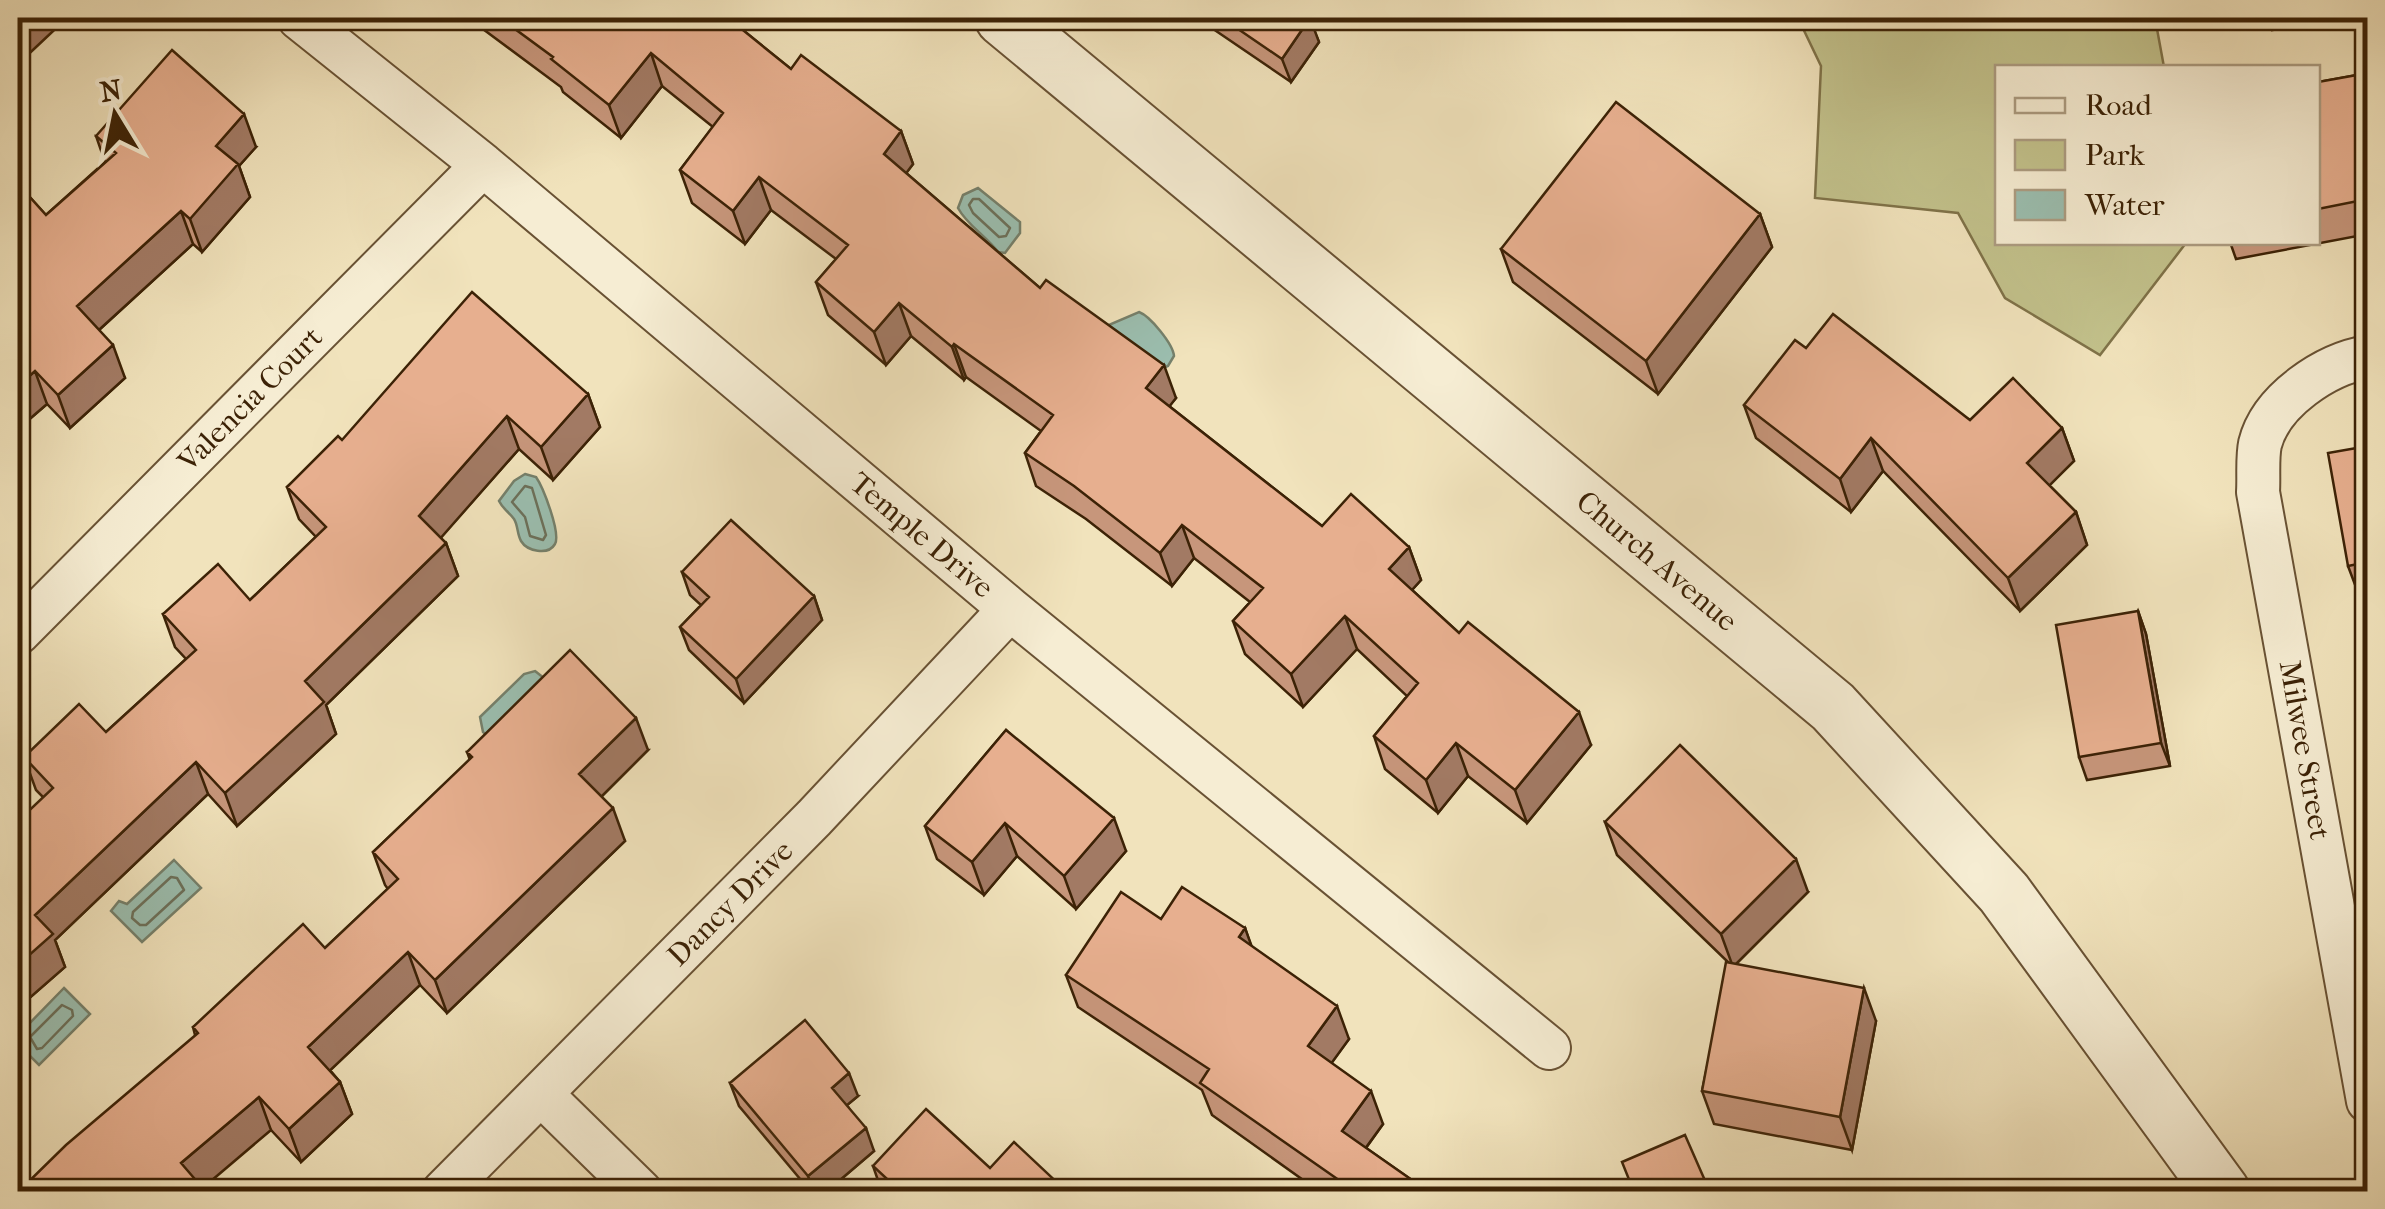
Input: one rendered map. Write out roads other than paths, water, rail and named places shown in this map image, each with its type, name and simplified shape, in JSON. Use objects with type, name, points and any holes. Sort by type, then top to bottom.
[{"type":"street","name":"Temple Drive","points":[[300,18],[1010,609],[1549,1048]]},
{"type":"street","name":"Church Avenue","points":[[1003,18],[1832,707],[2004,892],[2222,1192]]},
{"type":"street","name":"Valencia Court","points":[[18,633],[482,166]]},
{"type":"street","name":"Milwee Street","points":[[2368,357],[2352,360],[2310,380],[2283,404],[2260,442],[2258,492],[2357,969],[2368,1101]]},
{"type":"street","name":"Dancy Drive","points":[[443,1192],[800,832],[1010,609]]},
{"type":"street","points":[[541,1094],[641,1192]]},
{"type":"water","points":[[978,188],[1020,222],[1020,233],[1005,253],[998,252],[958,208],[963,195]]},
{"type":"water","points":[[1139,312],[1170,345],[1174,356],[1168,366],[1160,369],[1104,327]]},
{"type":"water","points":[[525,474],[536,477],[550,510],[556,538],[548,550],[538,551],[524,544],[514,519],[499,501],[514,481]]},
{"type":"water","points":[[535,671],[554,686],[488,736],[483,732],[480,717],[524,674]]},
{"type":"water","points":[[174,860],[201,888],[142,942],[111,911],[119,901],[127,904]]},
{"type":"water","points":[[64,988],[90,1014],[39,1065],[18,1044],[18,1026],[23,1030]]}]
